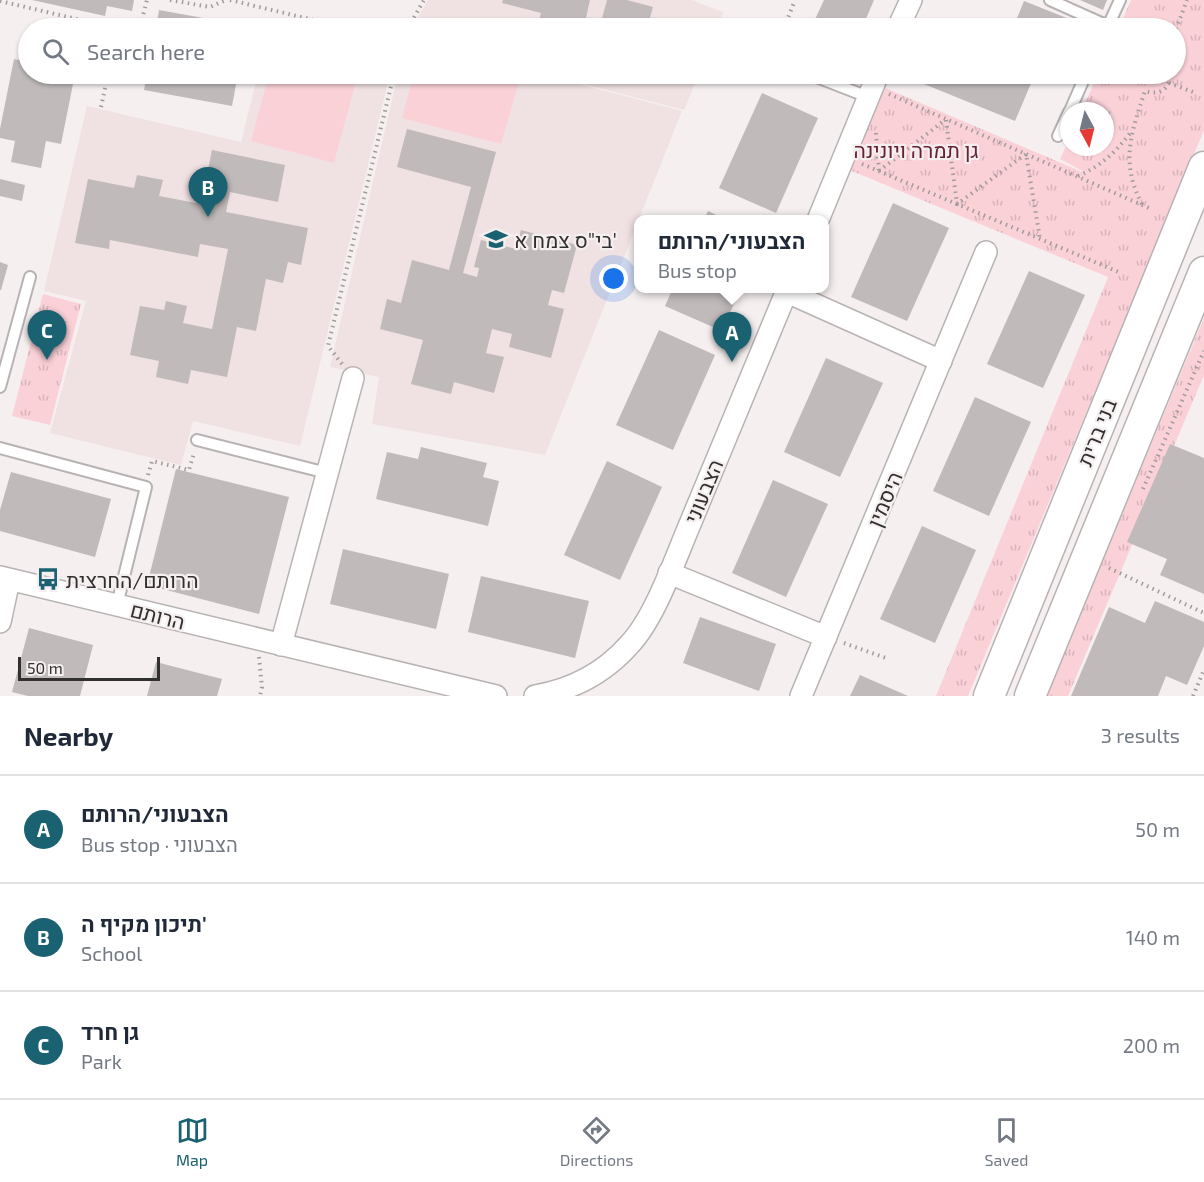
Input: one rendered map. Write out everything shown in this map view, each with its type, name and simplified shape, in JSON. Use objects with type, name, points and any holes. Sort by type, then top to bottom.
[{"type":"main road","name":"בני ברית","points":[[989,696],[1204,167]]},
{"type":"main road","name":"בני ברית","points":[[1030,696],[1204,272]]},
{"type":"street","points":[[903,18],[911,0]]},
{"type":"street","points":[[820,215],[873,86]]},
{"type":"street","name":"היסמין","points":[[801,696],[986,252]]},
{"type":"street","name":"הצבעוני","points":[[535,696],[572,687],[591,676],[614,660],[630,645],[641,630],[669,573],[786,293]]},
{"type":"street","points":[[794,293],[941,361]]},
{"type":"street","points":[[281,645],[353,378]]},
{"type":"street","points":[[669,573],[826,637]]},
{"type":"street","points":[[0,622],[5,579]]},
{"type":"street","name":"הרותם","points":[[5,579],[496,696]]},
{"type":"lane","points":[[1050,0],[1088,18]]},
{"type":"lane","points":[[1111,18],[1120,0]]},
{"type":"lane","points":[[1073,102],[1082,84]]},
{"type":"lane","points":[[1058,136],[1060,132]]},
{"type":"lane","points":[[0,387],[30,277]]},
{"type":"lane","points":[[197,440],[327,473]]},
{"type":"lane","points":[[0,448],[146,487],[117,604]]},
{"type":"path","points":[[142,18],[147,0]]},
{"type":"path","points":[[170,0],[210,8],[228,0],[304,18]]},
{"type":"path","points":[[414,18],[424,0]]},
{"type":"path","points":[[788,18],[795,0]]},
{"type":"path","points":[[1180,18],[1187,0]]},
{"type":"path","points":[[0,1],[72,18]]},
{"type":"path","points":[[101,107],[106,84]]},
{"type":"path","points":[[353,378],[328,346],[392,84]]},
{"type":"path","points":[[1078,176],[1100,165],[1119,148],[1131,131],[1145,92],[1157,93],[1168,84]]},
{"type":"path","points":[[1172,84],[1196,93]]},
{"type":"path","points":[[873,86],[1149,208]]},
{"type":"path","points":[[879,171],[946,119]]},
{"type":"path","points":[[946,119],[957,204]]},
{"type":"path","points":[[1131,131],[1129,165],[1133,189],[1142,205]]},
{"type":"path","points":[[957,204],[1026,154]]},
{"type":"path","points":[[1026,154],[1040,238]]},
{"type":"path","points":[[843,156],[1121,273]]},
{"type":"path","points":[[146,487],[152,461],[189,470],[197,440]]},
{"type":"path","points":[[1108,568],[1204,613]]},
{"type":"path","points":[[826,637],[889,659]]},
{"type":"path","points":[[257,639],[262,687],[260,696]]},
{"type":"path","points":[[1193,696],[1204,670]]},
{"type":"shaded area","points":[[428,0],[691,0],[723,12],[721,18],[418,18]]},
{"type":"shaded area","points":[[256,84],[388,84],[300,446],[193,421],[181,465],[50,433],[86,301],[44,291],[87,106],[241,142]]},
{"type":"shaded area","name":"בי\"ס צמח א'","points":[[396,84],[579,84],[682,111],[641,215],[634,215],[634,232],[545,455],[372,424],[379,377],[330,367]]},
{"type":"shaded area","points":[[584,84],[695,84],[684,110]]},
{"type":"green space","name":"גן תמרה ויונינה","points":[[1131,0],[1204,0],[1204,130],[968,696],[936,696],[1108,277],[847,169],[883,87],[1092,176],[1060,159],[1061,156],[1114,156],[1114,102],[1086,102],[1094,84],[1186,84],[1186,18],[1123,18]]},
{"type":"green space","points":[[266,84],[355,84],[334,163],[251,141]]},
{"type":"green space","points":[[411,84],[518,84],[501,144],[402,118]]},
{"type":"green space","points":[[43,294],[81,304],[50,425],[12,416]]},
{"type":"green space","points":[[1204,318],[1204,375],[1068,696],[1046,696]]},
{"type":"building","points":[[32,0],[134,0],[132,11],[107,6],[105,16]]},
{"type":"building","points":[[503,0],[590,0],[586,18],[540,18],[541,13],[502,3]]},
{"type":"building","points":[[607,0],[627,0],[653,7],[650,18],[602,18]]},
{"type":"building","points":[[824,0],[874,0],[866,18],[816,18]]},
{"type":"building","points":[[1080,0],[1107,0],[1103,10]]},
{"type":"building","points":[[1024,1],[1067,18],[1017,18]]},
{"type":"building","points":[[159,10],[203,18],[158,18]]},
{"type":"building","points":[[14,59],[18,60],[18,84],[73,84],[61,144],[46,141],[41,168],[11,162],[15,141],[0,138]]},
{"type":"building","points":[[145,84],[236,84],[232,106],[144,90]]},
{"type":"building","points":[[924,84],[1031,84],[1015,121]]},
{"type":"building","points":[[762,93],[818,118],[776,213],[719,188]]},
{"type":"building","points":[[407,129],[496,152],[463,273],[477,277],[479,268],[474,267],[481,240],[516,249],[521,230],[577,245],[564,293],[552,290],[548,305],[564,309],[551,358],[509,347],[512,334],[492,329],[486,353],[504,357],[494,393],[454,382],[451,394],[411,384],[423,340],[380,329],[387,299],[401,303],[412,260],[449,270],[471,187],[397,167]]},
{"type":"building","points":[[212,150],[285,165],[278,202],[230,192],[226,212],[308,228],[301,265],[288,262],[283,283],[266,279],[256,331],[237,327],[227,377],[191,370],[188,384],[156,377],[159,361],[130,355],[140,306],[164,310],[166,301],[187,306],[183,323],[212,329],[228,249],[200,244],[198,257],[110,240],[109,249],[75,243],[88,179],[134,188],[137,175],[163,180],[159,196],[201,204]]},
{"type":"building","points":[[0,179],[25,185],[22,201],[0,196]]},
{"type":"building","points":[[893,203],[949,228],[907,321],[851,297]]},
{"type":"building","points":[[0,262],[8,265],[1,290],[0,290]]},
{"type":"building","points":[[1029,271],[1085,295],[1043,388],[987,364]]},
{"type":"building","points":[[671,293],[739,293],[722,331],[665,306]]},
{"type":"building","points":[[659,330],[715,355],[673,450],[616,425]]},
{"type":"building","points":[[826,358],[883,383],[840,477],[784,452]]},
{"type":"building","points":[[975,397],[1031,422],[989,516],[933,491]]},
{"type":"building","points":[[1170,444],[1204,458],[1204,594],[1160,575],[1167,559],[1127,542]]},
{"type":"building","points":[[421,447],[487,463],[483,477],[499,481],[488,526],[376,499],[387,452],[418,459]]},
{"type":"building","points":[[607,461],[662,487],[620,580],[564,555]]},
{"type":"building","points":[[176,469],[289,497],[259,614],[147,585]]},
{"type":"building","points":[[11,472],[111,499],[95,557],[0,531],[0,510]]},
{"type":"building","points":[[773,480],[828,504],[786,597],[732,573]]},
{"type":"building","points":[[922,526],[976,550],[935,643],[880,619]]},
{"type":"building","points":[[343,549],[449,574],[436,629],[330,604]]},
{"type":"building","points":[[481,576],[589,601],[575,658],[468,632]]},
{"type":"building","points":[[1155,601],[1204,622],[1204,646],[1187,685],[1166,676],[1158,696],[1071,696],[1109,607],[1145,623]]},
{"type":"building","points":[[700,617],[776,644],[759,691],[683,663]]},
{"type":"building","points":[[29,628],[93,645],[80,696],[28,696],[12,692]]},
{"type":"building","points":[[156,662],[222,679],[217,696],[147,696]]},
{"type":"building","points":[[860,675],[908,696],[850,696]]},
{"type":"place","name":"תיכון מקיף ה'","points":[[208,217]]},
{"type":"place","name":"בי\"ס צמח א'","points":[[496,239]]},
{"type":"place","name":"גן חרד","points":[[47,360]]},
{"type":"place","name":"הצבעוני/הרותם","points":[[732,362]]},
{"type":"place","name":"הרותם/החרצית","points":[[48,579]]}]
